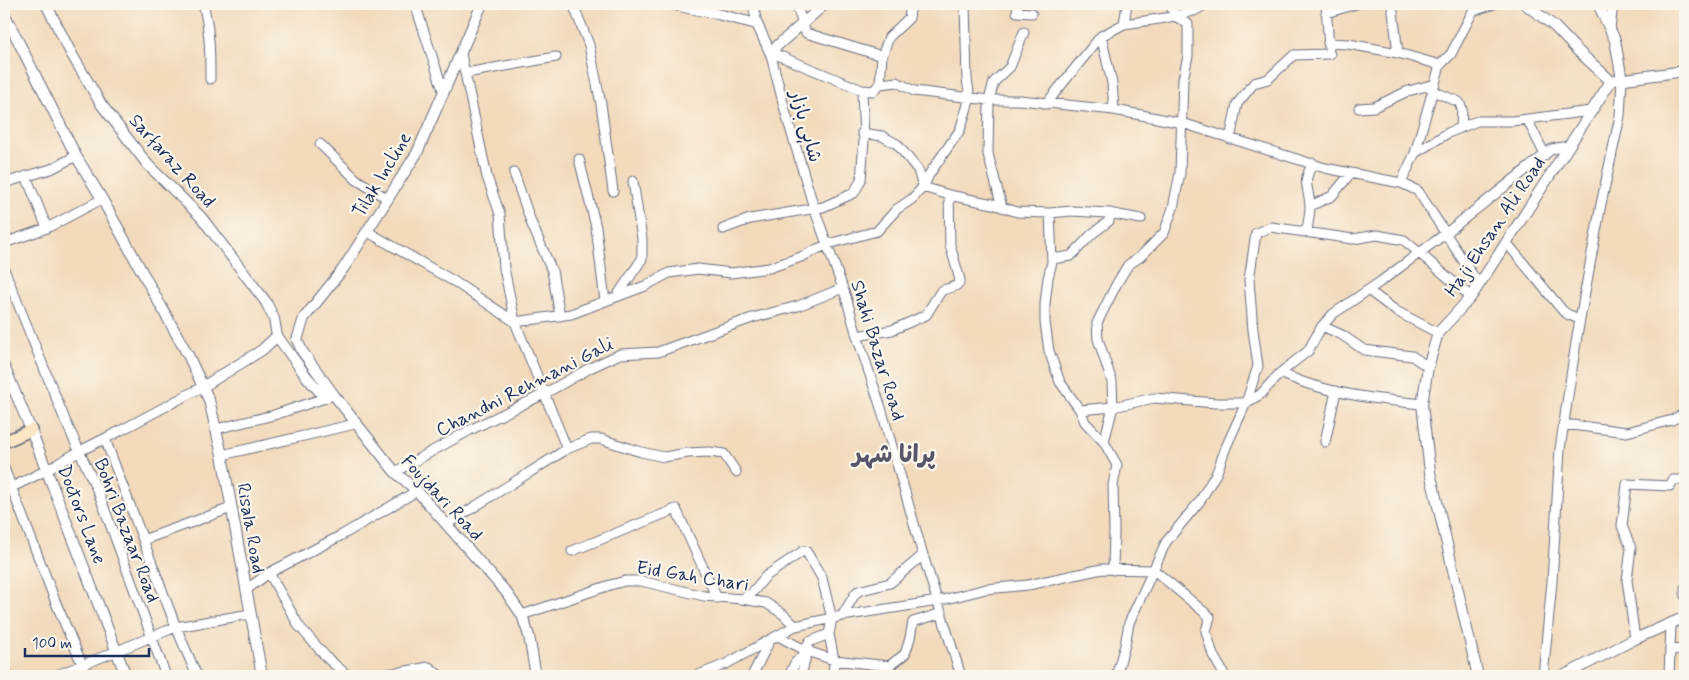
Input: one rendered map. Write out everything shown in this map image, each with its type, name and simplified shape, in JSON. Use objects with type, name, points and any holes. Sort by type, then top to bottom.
[{"type":"main road","points":[[4,442],[31,430]]},
{"type":"main road","points":[[4,670],[6,676]]},
{"type":"street","name":"Sarfaraz Road","points":[[46,4],[71,53],[101,104],[148,165],[201,217],[266,302],[274,319],[277,336]]},
{"type":"street","points":[[203,4],[210,45],[210,80]]},
{"type":"street","name":"Tilak Incline","points":[[302,351],[297,340],[304,318],[368,232],[418,153],[482,4]]},
{"type":"street","points":[[573,4],[589,45],[601,104],[613,191]]},
{"type":"street","points":[[670,4],[711,8],[757,24]]},
{"type":"street","points":[[752,4],[757,24],[770,52],[862,90],[873,91],[880,84],[897,82],[914,91],[989,100],[1020,100],[1114,110],[1182,123],[1313,163],[1401,183],[1418,191],[1478,284]]},
{"type":"street","points":[[796,4],[805,28],[882,56]]},
{"type":"street","points":[[770,52],[805,28],[825,4]]},
{"type":"street","points":[[880,84],[882,56],[889,37],[909,18],[911,4]]},
{"type":"street","points":[[368,232],[455,282],[515,322],[571,314],[645,286],[669,273],[698,269],[732,273],[769,268],[801,257],[828,244],[877,231],[897,209],[912,199],[924,187],[930,174],[960,130],[970,98],[965,4]]},
{"type":"street","points":[[1018,4],[1018,12],[1032,13]]},
{"type":"street","points":[[1124,24],[1127,4]]},
{"type":"street","points":[[1104,442],[1113,407],[1112,382],[1098,339],[1097,323],[1128,265],[1140,257],[1164,233],[1173,208],[1180,174],[1183,79],[1188,56],[1188,24],[1175,16],[1170,4]]},
{"type":"street","points":[[1046,104],[1101,36],[1124,24],[1175,16],[1194,11],[1206,4]]},
{"type":"street","points":[[1230,139],[1237,104],[1254,83],[1268,79],[1294,55],[1330,55],[1326,9],[1356,4]]},
{"type":"street","points":[[1392,4],[1398,53]]},
{"type":"street","points":[[1401,183],[1415,153],[1440,65],[1451,54],[1473,7],[1494,4]]},
{"type":"street","points":[[1525,4],[1554,26],[1611,81],[1685,71]]},
{"type":"street","points":[[1543,676],[1552,582],[1560,449],[1580,319],[1601,204],[1620,116],[1622,80],[1614,40],[1598,4]]},
{"type":"street","points":[[1610,30],[1613,4]]},
{"type":"street","points":[[416,7],[444,93]]},
{"type":"street","name":"Risala Road","points":[[4,13],[76,156],[102,199],[204,386],[222,456],[262,676]]},
{"type":"street","points":[[1002,207],[988,154],[989,100],[994,82],[1010,67],[1024,32]]},
{"type":"street","points":[[1101,36],[1112,83],[1114,110]]},
{"type":"street","points":[[1328,43],[1348,44],[1398,53],[1440,65]]},
{"type":"street","name":"شاہی بازار","points":[[770,52],[814,208]]},
{"type":"street","points":[[461,54],[487,177],[500,214],[504,268],[515,322],[567,449]]},
{"type":"street","points":[[466,73],[556,57]]},
{"type":"street","name":"Haji Ehsan Ali Road","points":[[1478,676],[1430,472],[1422,404],[1428,367],[1438,333],[1471,297],[1611,81]]},
{"type":"street","points":[[1359,108],[1374,107],[1408,91],[1434,87],[1460,102],[1462,109],[1461,128]]},
{"type":"street","points":[[723,229],[750,219],[824,207],[854,193],[861,180],[864,140],[862,133],[862,90]]},
{"type":"street","points":[[1415,153],[1448,133],[1477,121],[1512,121],[1591,111]]},
{"type":"street","points":[[1527,119],[1545,155]]},
{"type":"street","points":[[862,133],[882,136],[897,144],[918,170],[924,187]]},
{"type":"street","points":[[320,144],[357,180],[388,199]]},
{"type":"street","points":[[1080,410],[1113,407],[1154,398],[1216,403],[1246,403],[1261,394],[1280,372],[1308,351],[1322,326],[1333,314],[1445,234],[1552,149],[1568,146]]},
{"type":"street","points":[[4,183],[51,169],[76,156]]},
{"type":"street","points":[[579,159],[596,227],[605,301]]},
{"type":"street","points":[[1307,231],[1310,206],[1306,187],[1306,174],[1313,163]]},
{"type":"street","points":[[514,173],[531,222],[552,271],[560,316]]},
{"type":"street","points":[[1310,206],[1332,196],[1351,173]]},
{"type":"street","points":[[26,176],[47,228]]},
{"type":"street","points":[[617,297],[642,259],[642,239],[633,181]]},
{"type":"street","points":[[924,187],[1017,212],[1050,214],[1057,211],[1110,213],[1141,219]]},
{"type":"street","points":[[857,336],[892,330],[926,315],[941,291],[959,284],[960,280],[950,245],[949,195]]},
{"type":"street","points":[[4,243],[47,228],[102,199]]},
{"type":"street","name":"Shahi Bazar Road","points":[[814,208],[843,288],[881,408],[961,676]]},
{"type":"street","points":[[1052,259],[1071,256],[1092,234],[1109,221],[1110,213]]},
{"type":"street","points":[[1050,214],[1052,259],[1045,304],[1045,322],[1049,351],[1060,382],[1080,410],[1085,422],[1104,442],[1117,465],[1113,485],[1113,570]]},
{"type":"street","points":[[1116,676],[1129,623],[1166,542],[1200,501],[1217,472],[1246,403],[1258,366],[1249,280],[1256,233],[1271,227],[1353,238],[1377,234],[1404,240],[1471,297]]},
{"type":"street","points":[[1506,242],[1563,311],[1580,319]]},
{"type":"street","name":"Bohri Bazaar Road","points":[[4,269],[65,420],[99,494],[166,676]]},
{"type":"street","name":"Chandni Rehmani Gali","points":[[395,472],[470,430],[620,354],[658,352],[752,318],[798,306],[843,288]]},
{"type":"street","points":[[1368,290],[1396,312],[1438,333]]},
{"type":"street","points":[[1322,326],[1364,350],[1412,356],[1428,367]]},
{"type":"street","points":[[8,489],[204,386],[262,350],[277,336],[300,369],[329,397],[274,415],[216,429]]},
{"type":"street","name":"Foujdari Road","points":[[302,351],[329,397],[356,424],[395,472],[447,524],[506,592],[522,615],[529,636],[536,676]]},
{"type":"street","name":"Doctors Lane","points":[[4,366],[47,470],[126,676]]},
{"type":"street","points":[[1280,372],[1311,385],[1336,391],[1422,404]]},
{"type":"street","points":[[1325,442],[1336,391]]},
{"type":"street","points":[[1564,424],[1627,432],[1672,420],[1685,413]]},
{"type":"street","points":[[222,456],[356,424]]},
{"type":"street","points":[[105,439],[176,627],[197,676]]},
{"type":"street","points":[[447,524],[567,449],[591,440],[601,439],[641,452],[664,457],[688,453],[709,452],[724,454],[736,472]]},
{"type":"street","points":[[4,468],[8,489],[87,676]]},
{"type":"street","points":[[1636,640],[1627,580],[1631,548],[1622,526],[1627,484],[1670,486],[1674,480],[1685,480]]},
{"type":"street","points":[[246,590],[269,574],[342,536],[417,492]]},
{"type":"street","points":[[143,540],[231,508]]},
{"type":"street","points":[[572,551],[676,509],[717,598]]},
{"type":"street","points":[[742,599],[751,594],[766,576],[805,550],[822,578],[832,620],[829,634],[834,660],[833,676]]},
{"type":"street","points":[[842,616],[858,591],[890,584],[924,555]]},
{"type":"street","points":[[696,676],[726,664],[795,626],[832,620],[842,616],[938,601],[986,589],[1028,585],[1102,569],[1154,570],[1210,617],[1206,631],[1213,655],[1225,676]]},
{"type":"street","points":[[269,574],[299,626],[327,658],[348,676]]},
{"type":"street","name":"Eid Gah Chari","points":[[522,615],[610,585],[625,581],[641,581],[704,596],[766,603],[783,614],[795,626]]},
{"type":"street","points":[[1685,588],[1685,596]]},
{"type":"street","points":[[778,636],[807,651],[834,660],[889,666],[905,654],[913,622],[942,613]]},
{"type":"street","points":[[55,676],[176,627],[250,614]]},
{"type":"street","points":[[1562,676],[1685,618]]},
{"type":"street","points":[[1669,676],[1671,623]]},
{"type":"street","points":[[801,676],[809,642],[829,634]]},
{"type":"street","points":[[752,676],[769,642]]},
{"type":"street","points":[[1671,650],[1685,649]]},
{"type":"street","points":[[789,676],[795,663],[807,651]]},
{"type":"street","points":[[373,676],[401,674],[428,667],[440,676]]},
{"type":"district","name":"پرانا شہر","points":[[894,454]]}]
